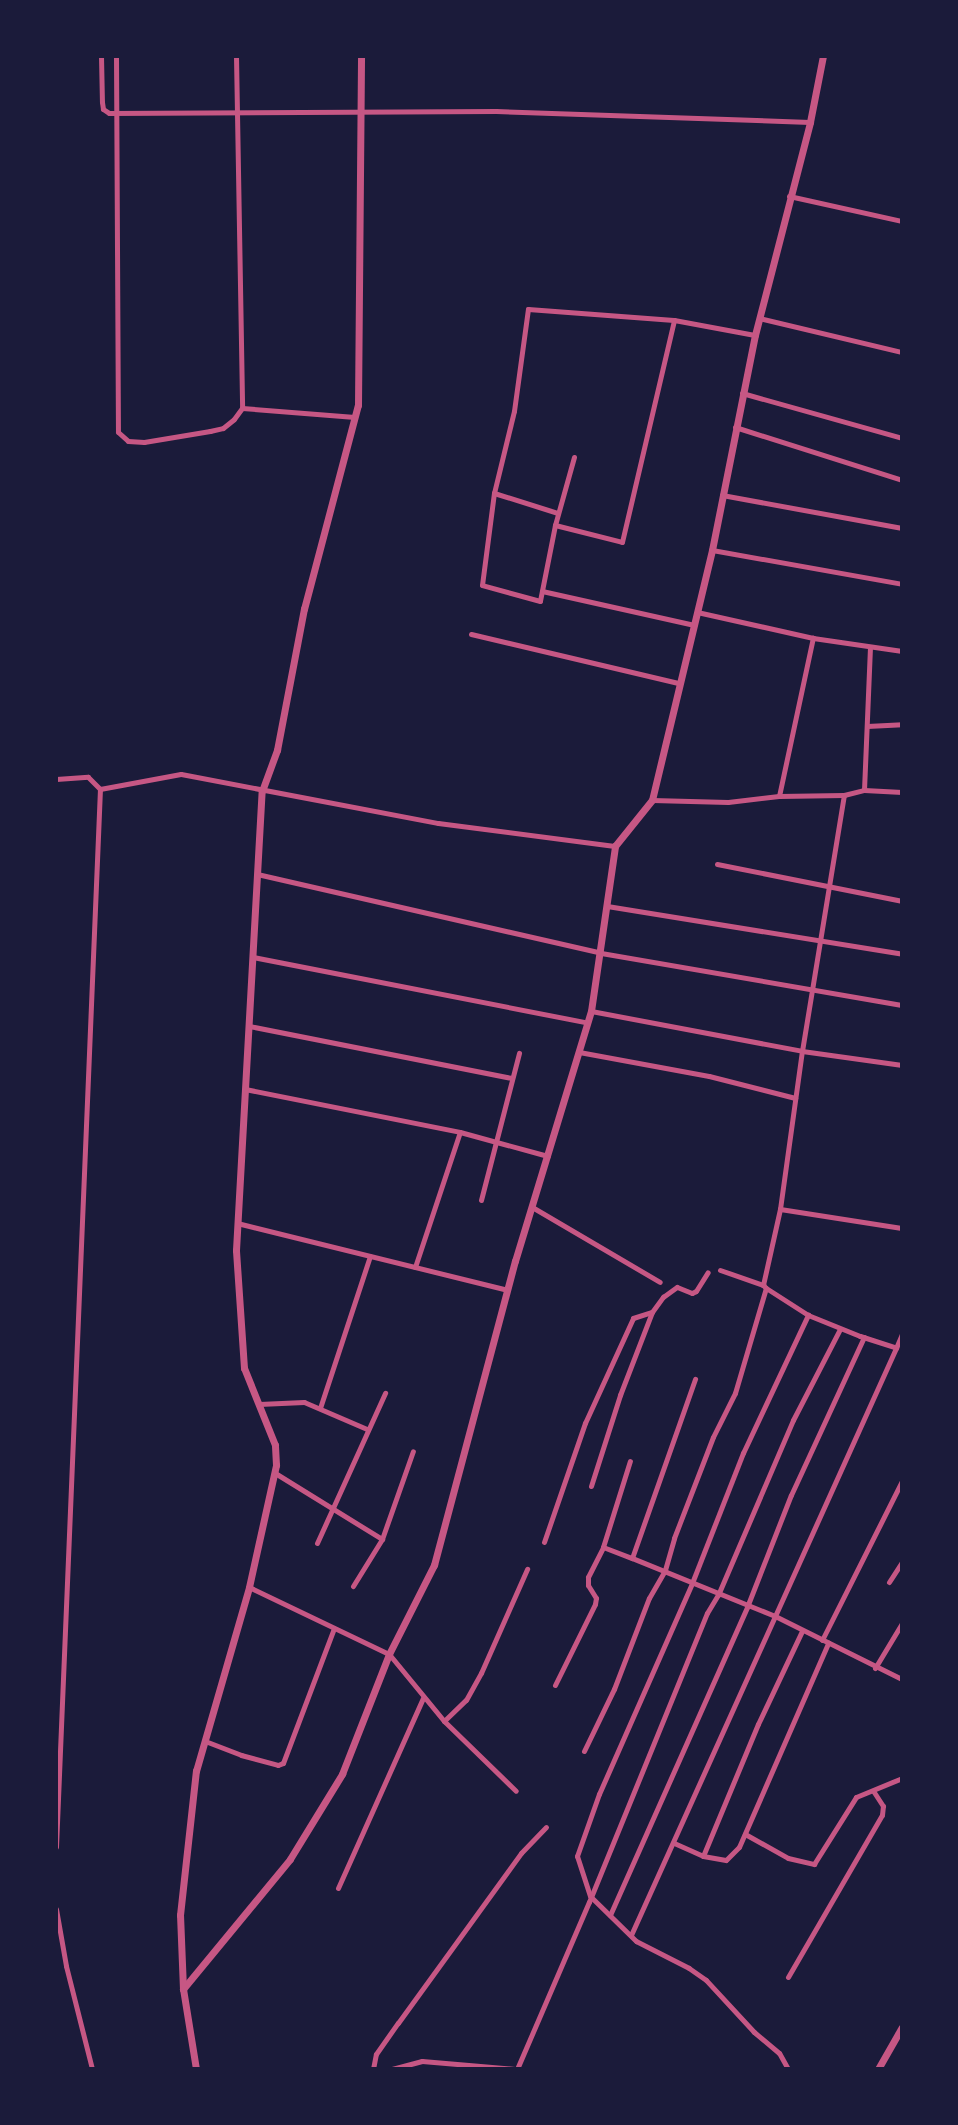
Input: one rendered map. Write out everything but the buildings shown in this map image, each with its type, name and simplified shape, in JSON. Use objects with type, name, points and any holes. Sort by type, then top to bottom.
[{"type":"street","points":[[101,56],[103,109],[116,113],[236,110],[496,111],[810,122]]},
{"type":"street","points":[[116,56],[118,432],[128,441],[144,442],[210,431],[234,419],[242,408],[236,56]]},
{"type":"street","points":[[196,2069],[183,1989],[180,1914],[196,1771],[248,1587],[275,1473],[275,1444],[247,1381],[241,1355],[237,1223],[262,791],[277,750],[304,609],[358,405],[363,112],[361,56]]},
{"type":"street","points":[[183,1989],[290,1859],[342,1774],[389,1654],[434,1565],[507,1290],[588,1023],[601,953],[615,846],[652,800],[712,550],[755,335],[810,122],[823,56]]},
{"type":"street","points":[[789,196],[901,219]]},
{"type":"street","points":[[574,457],[555,525],[540,601],[482,585],[494,494],[514,411],[528,309],[674,320],[755,335]]},
{"type":"street","points":[[759,318],[902,352]]},
{"type":"street","points":[[555,525],[622,542],[674,320]]},
{"type":"street","points":[[742,393],[902,438]]},
{"type":"street","points":[[242,408],[355,417]]},
{"type":"street","points":[[735,426],[902,480]]},
{"type":"street","points":[[494,494],[558,513]]},
{"type":"street","points":[[722,495],[902,528]]},
{"type":"street","points":[[712,550],[902,584]]},
{"type":"street","points":[[542,591],[694,625]]},
{"type":"street","points":[[697,612],[813,638],[902,651]]},
{"type":"street","points":[[471,634],[679,683]]},
{"type":"street","points":[[779,796],[813,638]]},
{"type":"street","points":[[864,790],[870,647]]},
{"type":"street","points":[[867,726],[902,724]]},
{"type":"street","points":[[100,789],[181,774],[439,823],[615,846]]},
{"type":"street","points":[[56,779],[88,777],[100,789],[56,1847]]},
{"type":"street","points":[[652,800],[728,802],[779,796],[844,795],[864,790],[902,792]]},
{"type":"street","points":[[584,1751],[614,1689],[649,1598],[665,1570],[674,1538],[713,1437],[735,1393],[765,1286],[780,1209],[802,1051],[844,795]]},
{"type":"street","points":[[717,864],[902,901]]},
{"type":"street","points":[[257,874],[601,953],[902,1005]]},
{"type":"street","points":[[607,906],[902,954]]},
{"type":"street","points":[[253,957],[588,1023]]},
{"type":"street","points":[[591,1011],[802,1051],[902,1065]]},
{"type":"street","points":[[249,1026],[512,1078]]},
{"type":"street","points":[[579,1052],[709,1076],[795,1098]]},
{"type":"street","points":[[481,1200],[519,1054]]},
{"type":"street","points":[[245,1088],[460,1132],[548,1156]]},
{"type":"street","points":[[415,1267],[460,1132]]},
{"type":"street","points":[[532,1207],[660,1282]]},
{"type":"street","points":[[780,1209],[902,1228]]},
{"type":"street","points":[[237,1223],[507,1290]]},
{"type":"street","points":[[320,1408],[370,1256]]},
{"type":"street","points":[[720,1270],[765,1286],[808,1315],[896,1348]]},
{"type":"street","points":[[591,1486],[620,1395],[652,1312],[663,1297],[677,1287],[692,1293],[696,1291],[708,1272]]},
{"type":"street","points":[[544,1542],[585,1423],[634,1318],[652,1312]]},
{"type":"street","points":[[788,2069],[779,2053],[754,2032],[706,1980],[631,1935],[590,1896],[577,1856],[599,1794],[692,1583],[743,1453],[808,1315]]},
{"type":"street","points":[[392,2069],[422,2061],[516,2069],[676,1684],[690,1658],[706,1613],[718,1595],[793,1420],[840,1329]]},
{"type":"street","points":[[631,1935],[902,1334]]},
{"type":"street","points":[[610,1915],[747,1606],[791,1494],[864,1338]]},
{"type":"street","points":[[632,1558],[695,1379]]},
{"type":"street","points":[[317,1543],[385,1393]]},
{"type":"street","points":[[259,1404],[304,1402],[367,1429]]},
{"type":"street","points":[[353,1586],[382,1539],[413,1451]]},
{"type":"street","points":[[555,1685],[595,1604],[596,1598],[587,1582],[603,1547],[630,1461]]},
{"type":"street","points":[[275,1473],[382,1539]]},
{"type":"street","points":[[674,1843],[703,1856],[726,1860],[745,1835],[825,1642],[902,1481]]},
{"type":"street","points":[[603,1547],[775,1616],[875,1668],[902,1679]]},
{"type":"street","points":[[889,1582],[902,1562]]},
{"type":"street","points":[[444,1721],[466,1700],[481,1673],[527,1569]]},
{"type":"street","points":[[248,1587],[389,1654],[444,1721],[516,1791]]},
{"type":"street","points":[[875,1668],[902,1623]]},
{"type":"street","points":[[205,1741],[242,1755],[278,1765],[283,1763],[334,1628]]},
{"type":"street","points":[[703,1856],[767,1703],[802,1631]]},
{"type":"street","points":[[338,1888],[423,1698]]},
{"type":"street","points":[[745,1835],[788,1858],[814,1864],[856,1797],[874,1792],[902,1778]]},
{"type":"street","points":[[789,1977],[882,1815],[883,1806],[874,1792]]},
{"type":"street","points":[[373,2069],[376,2054],[398,2023],[521,1853],[546,1827]]},
{"type":"street","points":[[56,1909],[66,1966],[92,2069]]},
{"type":"street","points":[[878,2069],[902,2027]]}]
